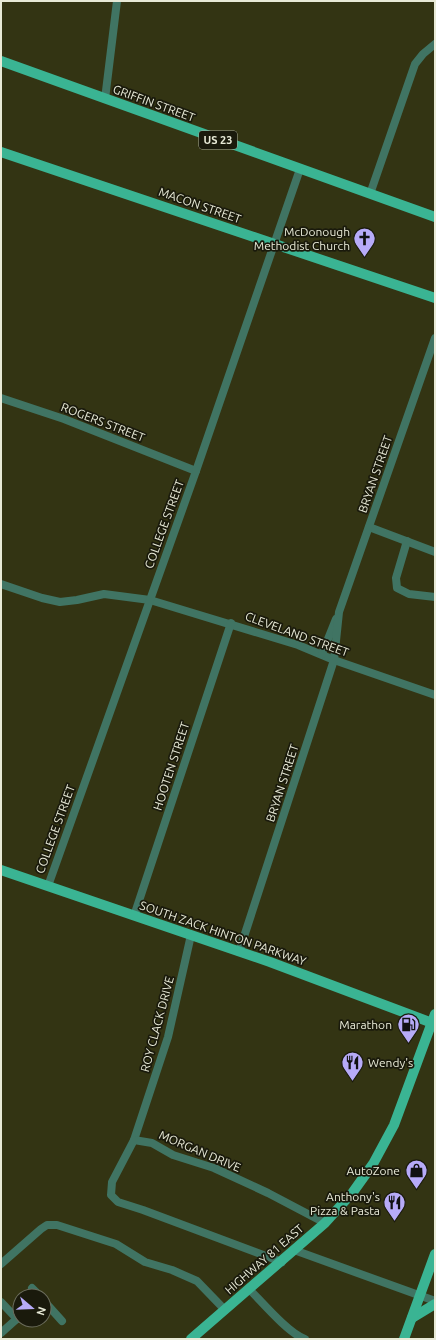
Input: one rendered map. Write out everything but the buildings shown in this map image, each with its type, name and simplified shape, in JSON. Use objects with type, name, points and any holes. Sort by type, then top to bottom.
[{"type":"main road","name":"GRIFFIN STREET","points":[[1,61],[435,217]]},
{"type":"main road","name":"MACON STREET","points":[[1,152],[435,298]]},
{"type":"main road","name":"SOUTH ZACK HINTON PARKWAY","points":[[1,870],[434,1020]]},
{"type":"main road","name":"HIGHWAY 81 EAST","points":[[191,1339],[282,1262],[325,1223],[343,1205],[363,1179],[388,1137],[405,1098],[434,1020]]},
{"type":"main road","points":[[404,1339],[435,1254]]},
{"type":"main road","points":[[412,1318],[435,1304]]},
{"type":"street","points":[[105,99],[117,1]]},
{"type":"street","points":[[370,194],[415,64],[435,44]]},
{"type":"street","name":"COLLEGE STREET","points":[[48,886],[196,471],[300,169]]},
{"type":"street","name":"BRYAN STREET","points":[[239,952],[334,660],[337,619],[435,338]]},
{"type":"street","name":"ROGERS STREET","points":[[1,398],[64,419],[196,471]]},
{"type":"street","points":[[369,527],[435,552]]},
{"type":"street","points":[[408,541],[396,578],[397,588],[409,594],[435,596]]},
{"type":"street","name":"CLEVELAND STREET","points":[[1,584],[42,598],[60,602],[104,594],[150,600],[231,623],[435,695]]},
{"type":"street","name":"BRYAN STREET","points":[[322,654],[333,623],[337,619]]},
{"type":"street","name":"HOOTEN STREET","points":[[134,916],[231,623]]},
{"type":"street","name":"ROY CLACK DRIVE","points":[[134,1140],[168,1037],[191,935]]},
{"type":"street","points":[[134,1140],[112,1182],[111,1195],[118,1202],[282,1262]]},
{"type":"street","name":"MORGAN DRIVE","points":[[134,1140],[152,1143],[173,1154],[214,1168],[268,1193],[325,1223]]},
{"type":"street","points":[[1,1264],[41,1229],[50,1225],[57,1225],[116,1244],[141,1260],[172,1270],[197,1281],[225,1310]]},
{"type":"street","points":[[294,1250],[435,1301]]},
{"type":"street","points":[[249,1289],[287,1327],[299,1337],[305,1339]]},
{"type":"street","points":[[1,1302],[12,1312]]},
{"type":"street","points":[[52,1310],[62,1322]]},
{"type":"street","points":[[1,1333],[12,1323]]},
{"type":"place","name":"McDonough Methodist Church","points":[[365,258]]},
{"type":"place","name":"Marathon","points":[[408,1044]]},
{"type":"place","name":"Wendy's","points":[[352,1082]]},
{"type":"place","name":"AutoZone","points":[[416,1190]]},
{"type":"place","name":"Anthony's Pizza & Pasta","points":[[395,1222]]}]
